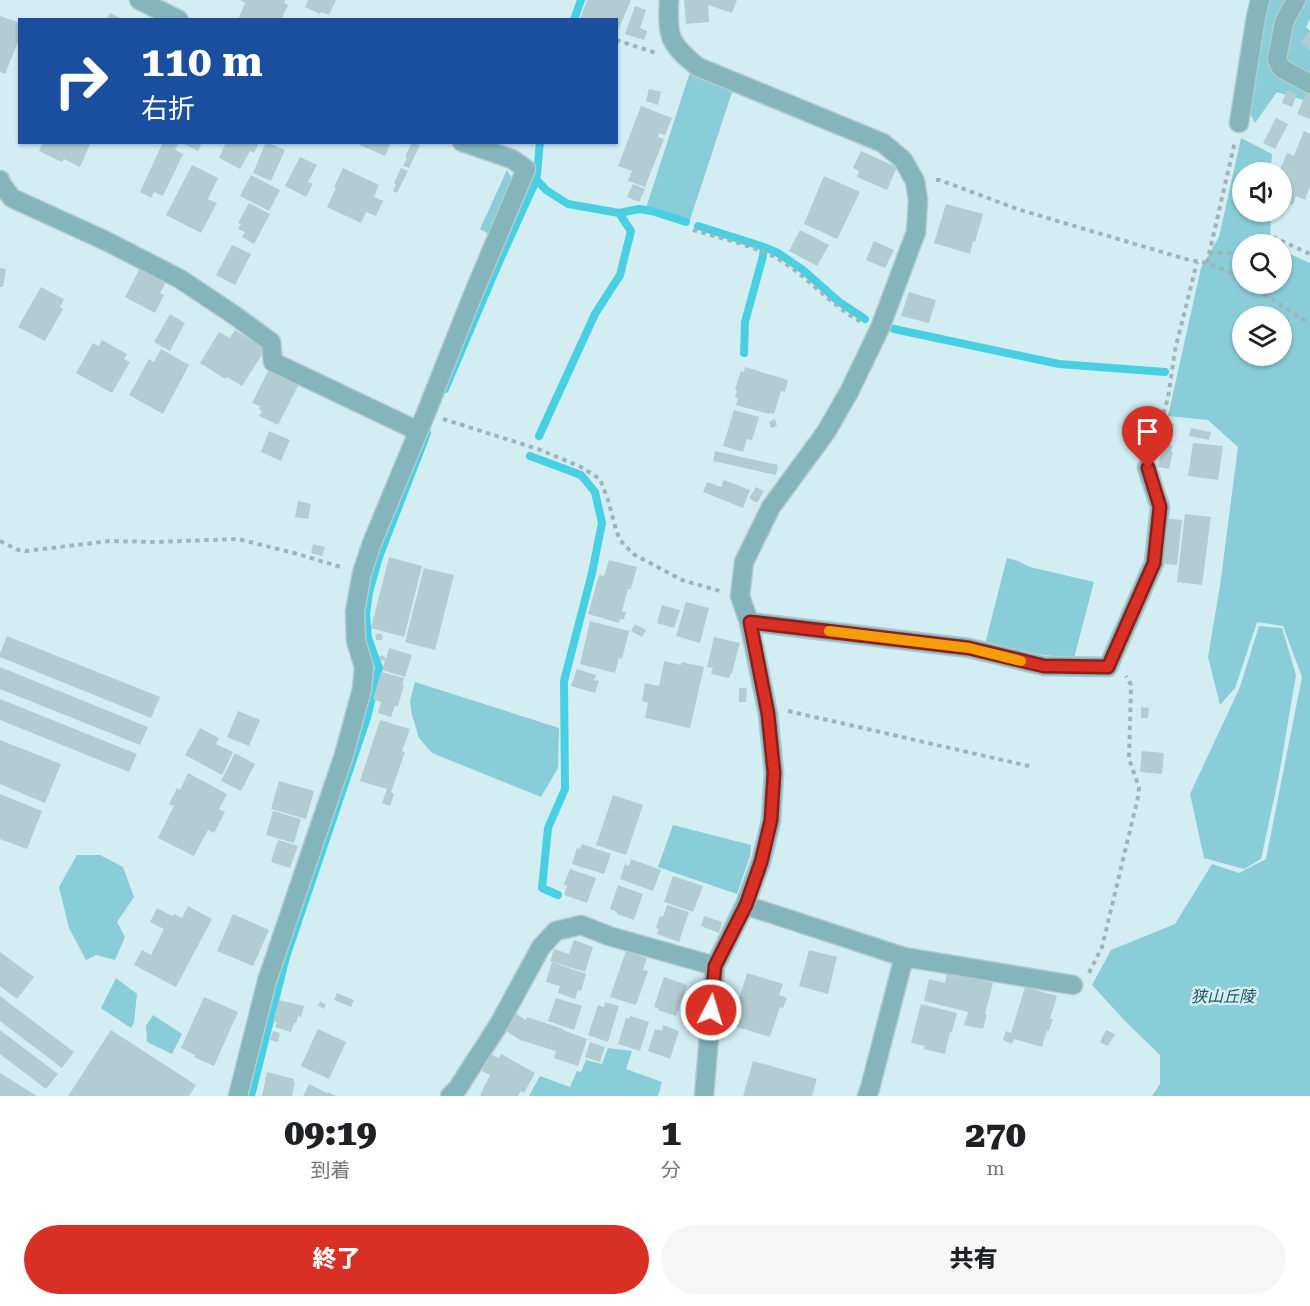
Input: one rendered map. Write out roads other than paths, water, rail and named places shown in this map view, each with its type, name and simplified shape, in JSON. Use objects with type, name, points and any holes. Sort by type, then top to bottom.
[{"type":"street","points":[[139,0],[175,18]]},
{"type":"street","points":[[669,0],[668,24],[674,43],[682,54],[698,66],[883,143],[903,160],[915,181],[918,200],[916,232],[878,332],[849,392],[826,432],[771,507],[744,562],[740,596],[750,622],[767,706],[774,773],[771,820],[761,862],[746,905],[715,966],[704,1096]]},
{"type":"street","points":[[1239,123],[1260,0]]},
{"type":"street","points":[[1296,0],[1284,22],[1276,59],[1281,68],[1310,84]]},
{"type":"street","points":[[238,1096],[267,981],[344,755],[362,689],[364,667],[356,641],[355,612],[362,573],[372,543],[526,169],[512,159],[468,144]]},
{"type":"street","points":[[0,180],[12,198],[106,241],[169,274],[225,309],[271,342],[273,362],[418,431]]},
{"type":"street","points":[[750,622],[969,648],[1044,666],[1108,667],[1154,563],[1160,507],[1148,468]]},
{"type":"street","points":[[746,905],[903,957],[1073,986]]},
{"type":"street","points":[[450,1096],[458,1088],[499,1024],[541,947],[556,931],[581,925],[609,936],[715,966]]},
{"type":"street","points":[[867,1096],[903,957]]},
{"type":"waterway","points":[[575,18],[581,0]]},
{"type":"waterway","points":[[445,389],[534,185],[540,144]]},
{"type":"waterway","points":[[536,179],[546,190],[568,204],[619,213],[639,209],[686,222]]},
{"type":"waterway","points":[[539,436],[595,314],[620,275],[631,231],[619,213]]},
{"type":"waterway","points":[[698,226],[778,253],[803,270],[838,301],[865,319]]},
{"type":"waterway","points":[[744,353],[745,322],[764,247]]},
{"type":"waterway","points":[[894,329],[1059,364],[1165,372]]},
{"type":"waterway","points":[[251,1096],[286,957],[367,718],[379,668],[368,638],[366,614],[369,592],[379,557],[427,433]]},
{"type":"waterway","points":[[530,456],[581,475],[595,492],[602,523],[592,573],[564,681],[565,789],[548,828],[542,888],[558,895]]},
{"type":"park label","name":"狭山丘陵","points":[[1223,996]]}]
